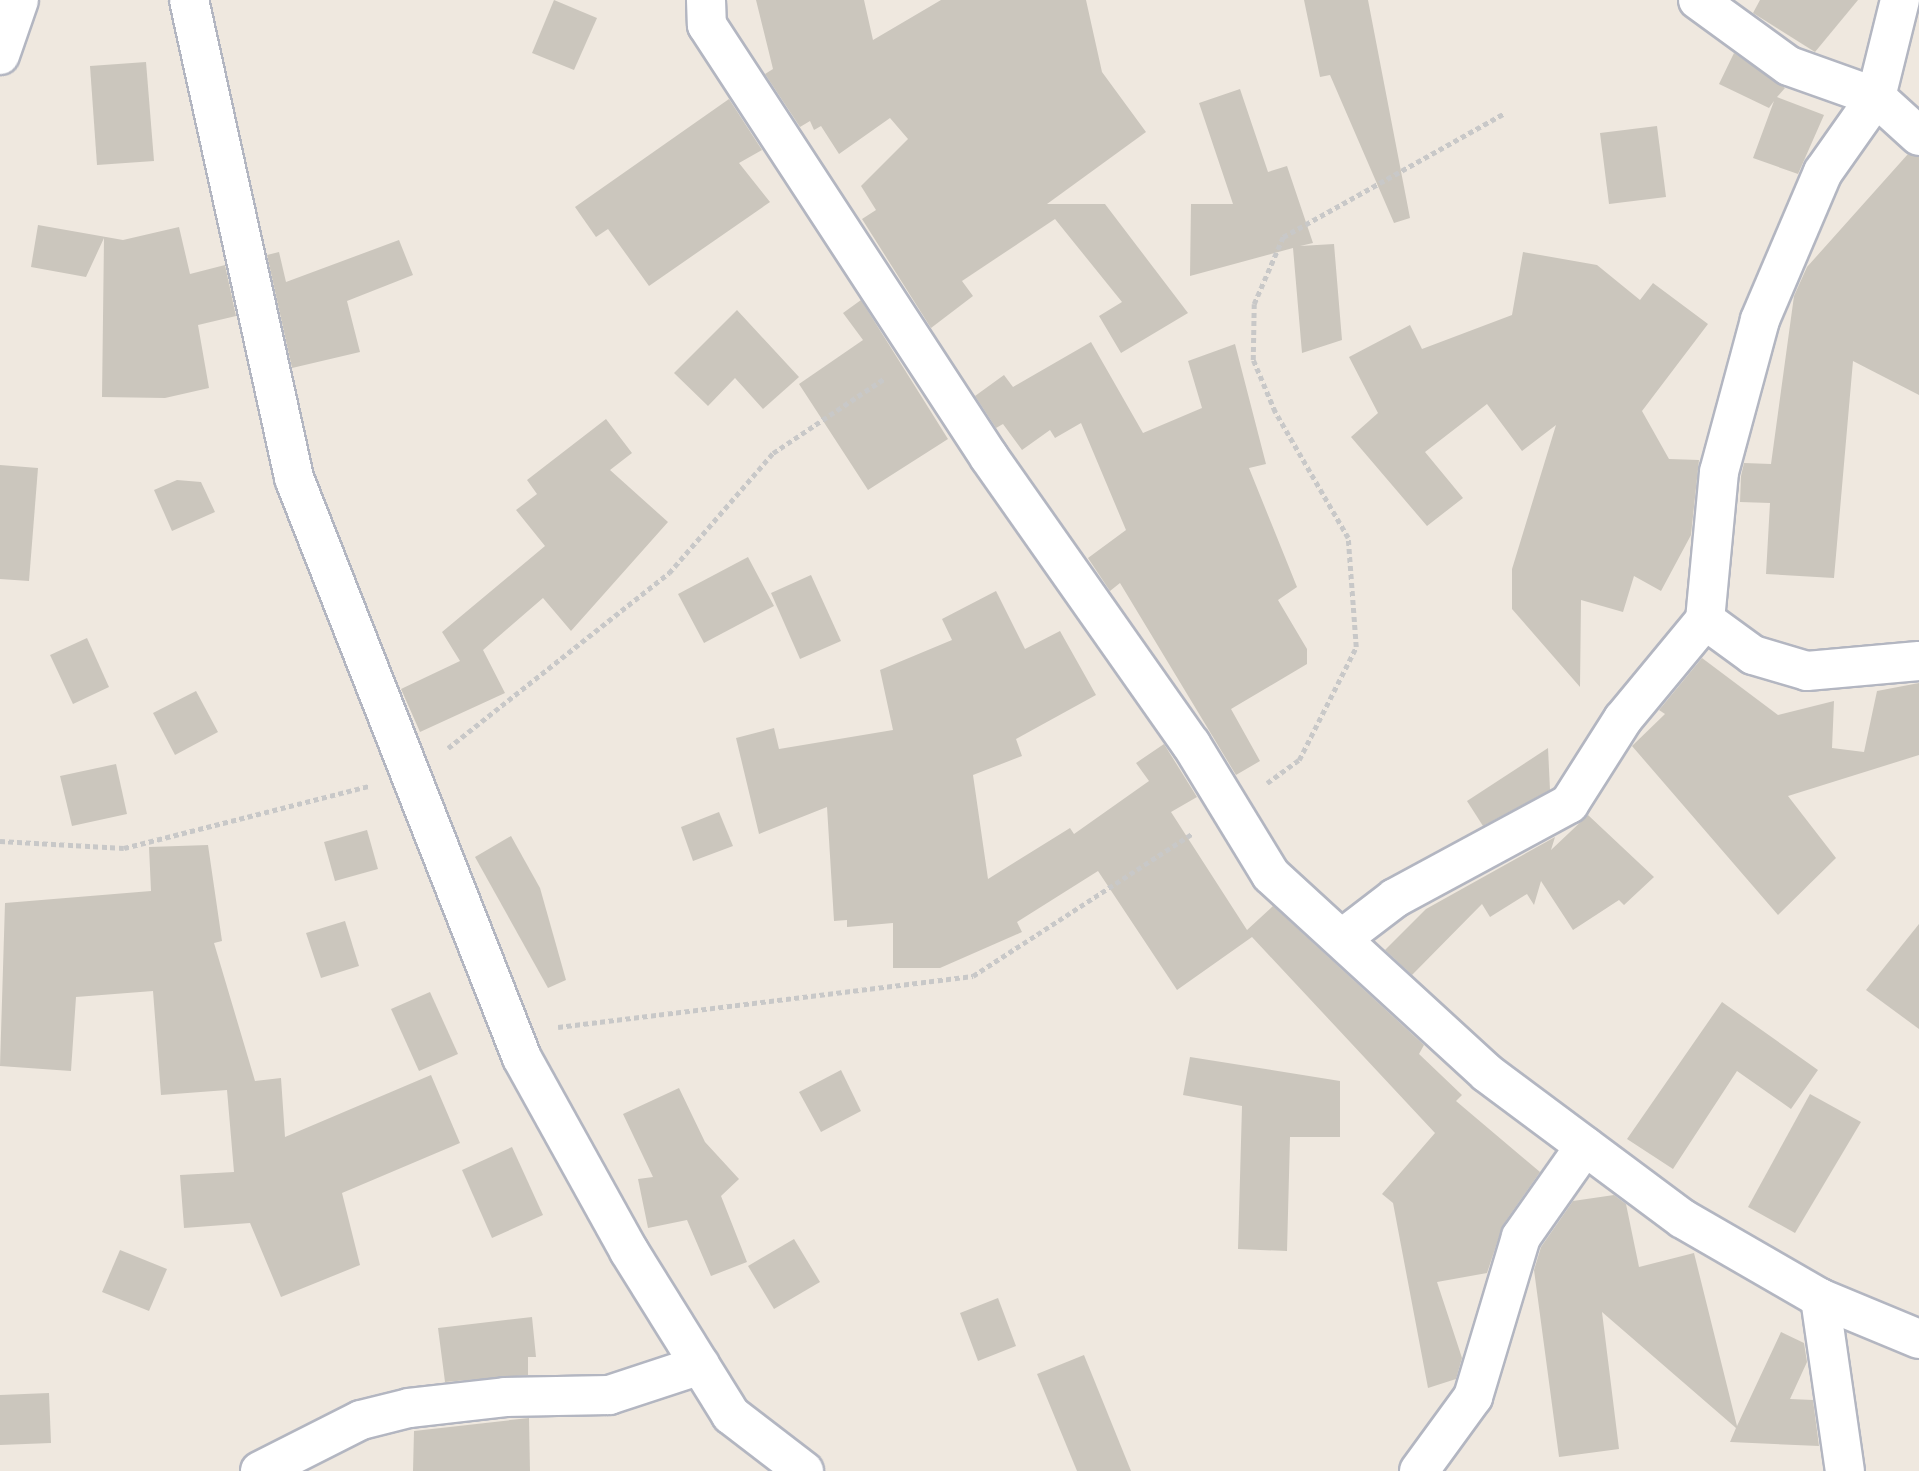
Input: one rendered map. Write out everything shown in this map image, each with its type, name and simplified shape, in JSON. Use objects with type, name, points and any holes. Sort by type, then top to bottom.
[{"type":"street","points":[[0,55],[19,0]]},
{"type":"street","points":[[189,0],[294,478],[522,1058],[731,1415],[804,1471]]},
{"type":"street","points":[[706,0],[707,25],[923,348],[989,457],[1191,744],[1271,875],[1344,937],[1487,1073],[1683,1219],[1820,1298],[1919,1339]]},
{"type":"street","points":[[1698,0],[1789,66],[1876,97],[1919,136]]},
{"type":"street","points":[[1344,937],[1395,898],[1569,804],[1623,719],[1704,620],[1719,472],[1760,320],[1823,172],[1876,97],[1900,0]]},
{"type":"street","points":[[1704,620],[1753,655],[1807,671],[1919,660]]},
{"type":"street","points":[[1419,1471],[1473,1397],[1521,1237],[1585,1146]]},
{"type":"street","points":[[1820,1298],[1845,1471]]},
{"type":"street","points":[[260,1471],[361,1420],[409,1408],[505,1397],[609,1395],[700,1364]]},
{"type":"path","points":[[0,841],[124,848],[410,775],[669,573],[773,453],[850,406],[923,348]]},
{"type":"building","points":[[554,0],[597,18],[574,70],[532,53]]},
{"type":"building","points":[[756,0],[864,0],[873,40],[941,0],[1086,0],[1102,72],[1146,132],[1047,204],[1105,204],[1188,313],[1121,353],[1099,316],[1122,302],[1055,219],[962,281],[973,296],[931,328],[862,219],[876,210],[861,186],[908,139],[890,118],[839,154],[821,126],[814,130],[810,121],[800,127],[765,74],[773,69]]},
{"type":"building","points":[[1304,0],[1368,0],[1410,218],[1394,223],[1330,75],[1320,77]]},
{"type":"building","points":[[1760,0],[1858,0],[1815,52],[1753,13]]},
{"type":"building","points":[[1734,53],[1785,88],[1777,97],[1824,115],[1798,174],[1753,158],[1774,101],[1769,108],[1719,84]]},
{"type":"building","points":[[146,62],[154,161],[97,165],[90,66]]},
{"type":"building","points":[[1240,89],[1268,172],[1287,166],[1313,243],[1300,246],[1334,244],[1342,340],[1302,353],[1293,248],[1190,276],[1191,204],[1233,204],[1199,103]]},
{"type":"building","points":[[729,99],[762,150],[739,163],[770,202],[649,286],[608,229],[596,237],[575,207]]},
{"type":"building","points":[[1657,126],[1666,197],[1609,204],[1600,133]]},
{"type":"building","points":[[1908,154],[1919,157],[1919,395],[1853,361],[1834,578],[1766,574],[1770,503],[1740,502],[1741,476],[1744,463],[1771,464],[1794,296],[1807,267]]},
{"type":"building","points":[[38,225],[123,240],[179,227],[190,274],[225,265],[236,316],[198,325],[209,388],[165,398],[102,397],[104,238],[86,277],[31,267]]},
{"type":"building","points":[[399,240],[413,275],[347,301],[360,352],[292,368],[267,255],[279,252],[286,282]]},
{"type":"building","points":[[1523,252],[1597,265],[1640,300],[1653,283],[1708,324],[1642,411],[1669,459],[1699,460],[1691,535],[1661,591],[1634,576],[1623,612],[1581,600],[1580,687],[1512,609],[1512,569],[1556,425],[1522,451],[1487,404],[1425,452],[1463,498],[1427,526],[1351,437],[1378,413],[1349,357],[1410,325],[1422,349],[1512,315]]},
{"type":"building","points":[[861,300],[948,439],[868,490],[799,384],[863,340],[843,313]]},
{"type":"building","points":[[737,310],[799,377],[763,409],[735,378],[708,406],[674,373]]},
{"type":"building","points":[[1091,342],[1143,433],[1202,408],[1188,361],[1235,344],[1266,464],[1249,468],[1297,587],[1278,600],[1307,649],[1307,664],[1231,709],[1260,761],[1236,775],[1120,583],[1110,591],[1088,558],[1126,530],[1081,423],[1055,438],[1050,430],[1022,450],[1003,424],[996,428],[975,396],[1004,375],[1013,387]]},
{"type":"building","points":[[606,419],[632,453],[610,470],[668,522],[571,631],[543,598],[483,650],[505,693],[420,732],[401,689],[460,661],[442,632],[545,546],[516,510],[537,494],[527,480]]},
{"type":"building","points":[[0,465],[38,468],[29,581],[0,579]]},
{"type":"building","points":[[177,480],[201,482],[215,512],[172,531],[154,490]]},
{"type":"building","points":[[748,557],[774,606],[704,643],[678,594]]},
{"type":"building","points":[[811,575],[841,641],[800,659],[771,593]]},
{"type":"building","points":[[996,591],[1025,649],[1060,631],[1096,695],[1016,739],[1022,756],[973,775],[988,879],[1070,828],[1074,834],[1149,781],[1136,763],[1164,744],[1197,797],[1171,812],[1247,930],[1273,906],[1424,1045],[1419,1054],[1462,1095],[1456,1101],[1540,1172],[1503,1225],[1487,1273],[1437,1282],[1462,1358],[1456,1379],[1428,1388],[1393,1203],[1382,1194],[1435,1133],[1252,937],[1177,990],[1098,871],[1017,922],[1022,932],[940,968],[893,968],[893,923],[847,927],[847,920],[834,921],[827,807],[759,834],[736,738],[774,728],[779,749],[893,730],[880,670],[952,640],[942,619]]},
{"type":"building","points":[[87,638],[109,687],[73,704],[50,655]]},
{"type":"building","points":[[1702,658],[1778,715],[1834,701],[1832,748],[1864,752],[1877,691],[1919,683],[1919,755],[1788,796],[1836,858],[1778,915],[1632,746],[1665,714],[1659,710]]},
{"type":"building","points":[[196,691],[218,732],[175,755],[153,713]]},
{"type":"building","points":[[1548,748],[1550,790],[1483,826],[1467,801]]},
{"type":"building","points":[[116,764],[127,814],[72,826],[60,776]]},
{"type":"building","points":[[719,812],[733,846],[693,861],[681,827]]},
{"type":"building","points":[[1588,815],[1654,877],[1624,905],[1619,900],[1573,930],[1541,881],[1534,905],[1527,894],[1490,917],[1482,904],[1412,975],[1385,950],[1426,909],[1555,837],[1551,850]]},
{"type":"building","points":[[367,830],[378,869],[335,881],[324,842]]},
{"type":"building","points":[[511,836],[540,888],[566,980],[548,988],[475,857]]},
{"type":"building","points":[[208,845],[222,941],[214,943],[255,1081],[281,1078],[285,1137],[431,1075],[460,1143],[342,1193],[360,1265],[281,1297],[250,1223],[184,1228],[180,1175],[234,1172],[227,1090],[161,1095],[153,991],[76,997],[71,1071],[0,1066],[5,903],[151,891],[149,847]]},
{"type":"building","points":[[345,921],[359,966],[321,978],[306,933]]},
{"type":"building","points":[[1919,924],[1919,1029],[1866,990]]},
{"type":"building","points":[[430,992],[458,1054],[419,1071],[391,1009]]},
{"type":"building","points":[[1722,1002],[1818,1070],[1791,1109],[1737,1071],[1673,1169],[1627,1139]]},
{"type":"building","points":[[1190,1057],[1340,1081],[1340,1137],[1290,1137],[1287,1251],[1238,1249],[1242,1106],[1183,1095]]},
{"type":"building","points":[[841,1070],[861,1111],[821,1132],[799,1092]]},
{"type":"building","points":[[679,1088],[705,1142],[739,1179],[721,1196],[747,1262],[711,1276],[687,1220],[648,1228],[638,1179],[653,1177],[623,1114]]},
{"type":"building","points":[[1810,1094],[1861,1122],[1795,1233],[1748,1207]]},
{"type":"building","points":[[512,1147],[543,1215],[492,1238],[462,1170]]},
{"type":"building","points":[[1614,1195],[1626,1204],[1639,1267],[1694,1253],[1737,1426],[1781,1332],[1804,1343],[1807,1362],[1790,1399],[1813,1400],[1819,1446],[1730,1442],[1736,1428],[1602,1312],[1619,1449],[1559,1457],[1534,1270],[1541,1247],[1573,1201]]},
{"type":"building","points":[[794,1239],[820,1282],[774,1309],[748,1266]]},
{"type":"building","points":[[120,1250],[167,1269],[149,1311],[102,1292]]},
{"type":"building","points":[[998,1298],[1016,1346],[978,1361],[960,1313]]},
{"type":"building","points":[[532,1317],[536,1357],[528,1357],[528,1375],[445,1382],[438,1328]]},
{"type":"building","points":[[1084,1355],[1131,1471],[1077,1471],[1037,1374]]},
{"type":"building","points":[[49,1393],[51,1443],[0,1445],[0,1395]]},
{"type":"building","points":[[529,1418],[530,1471],[413,1471],[414,1431]]}]
